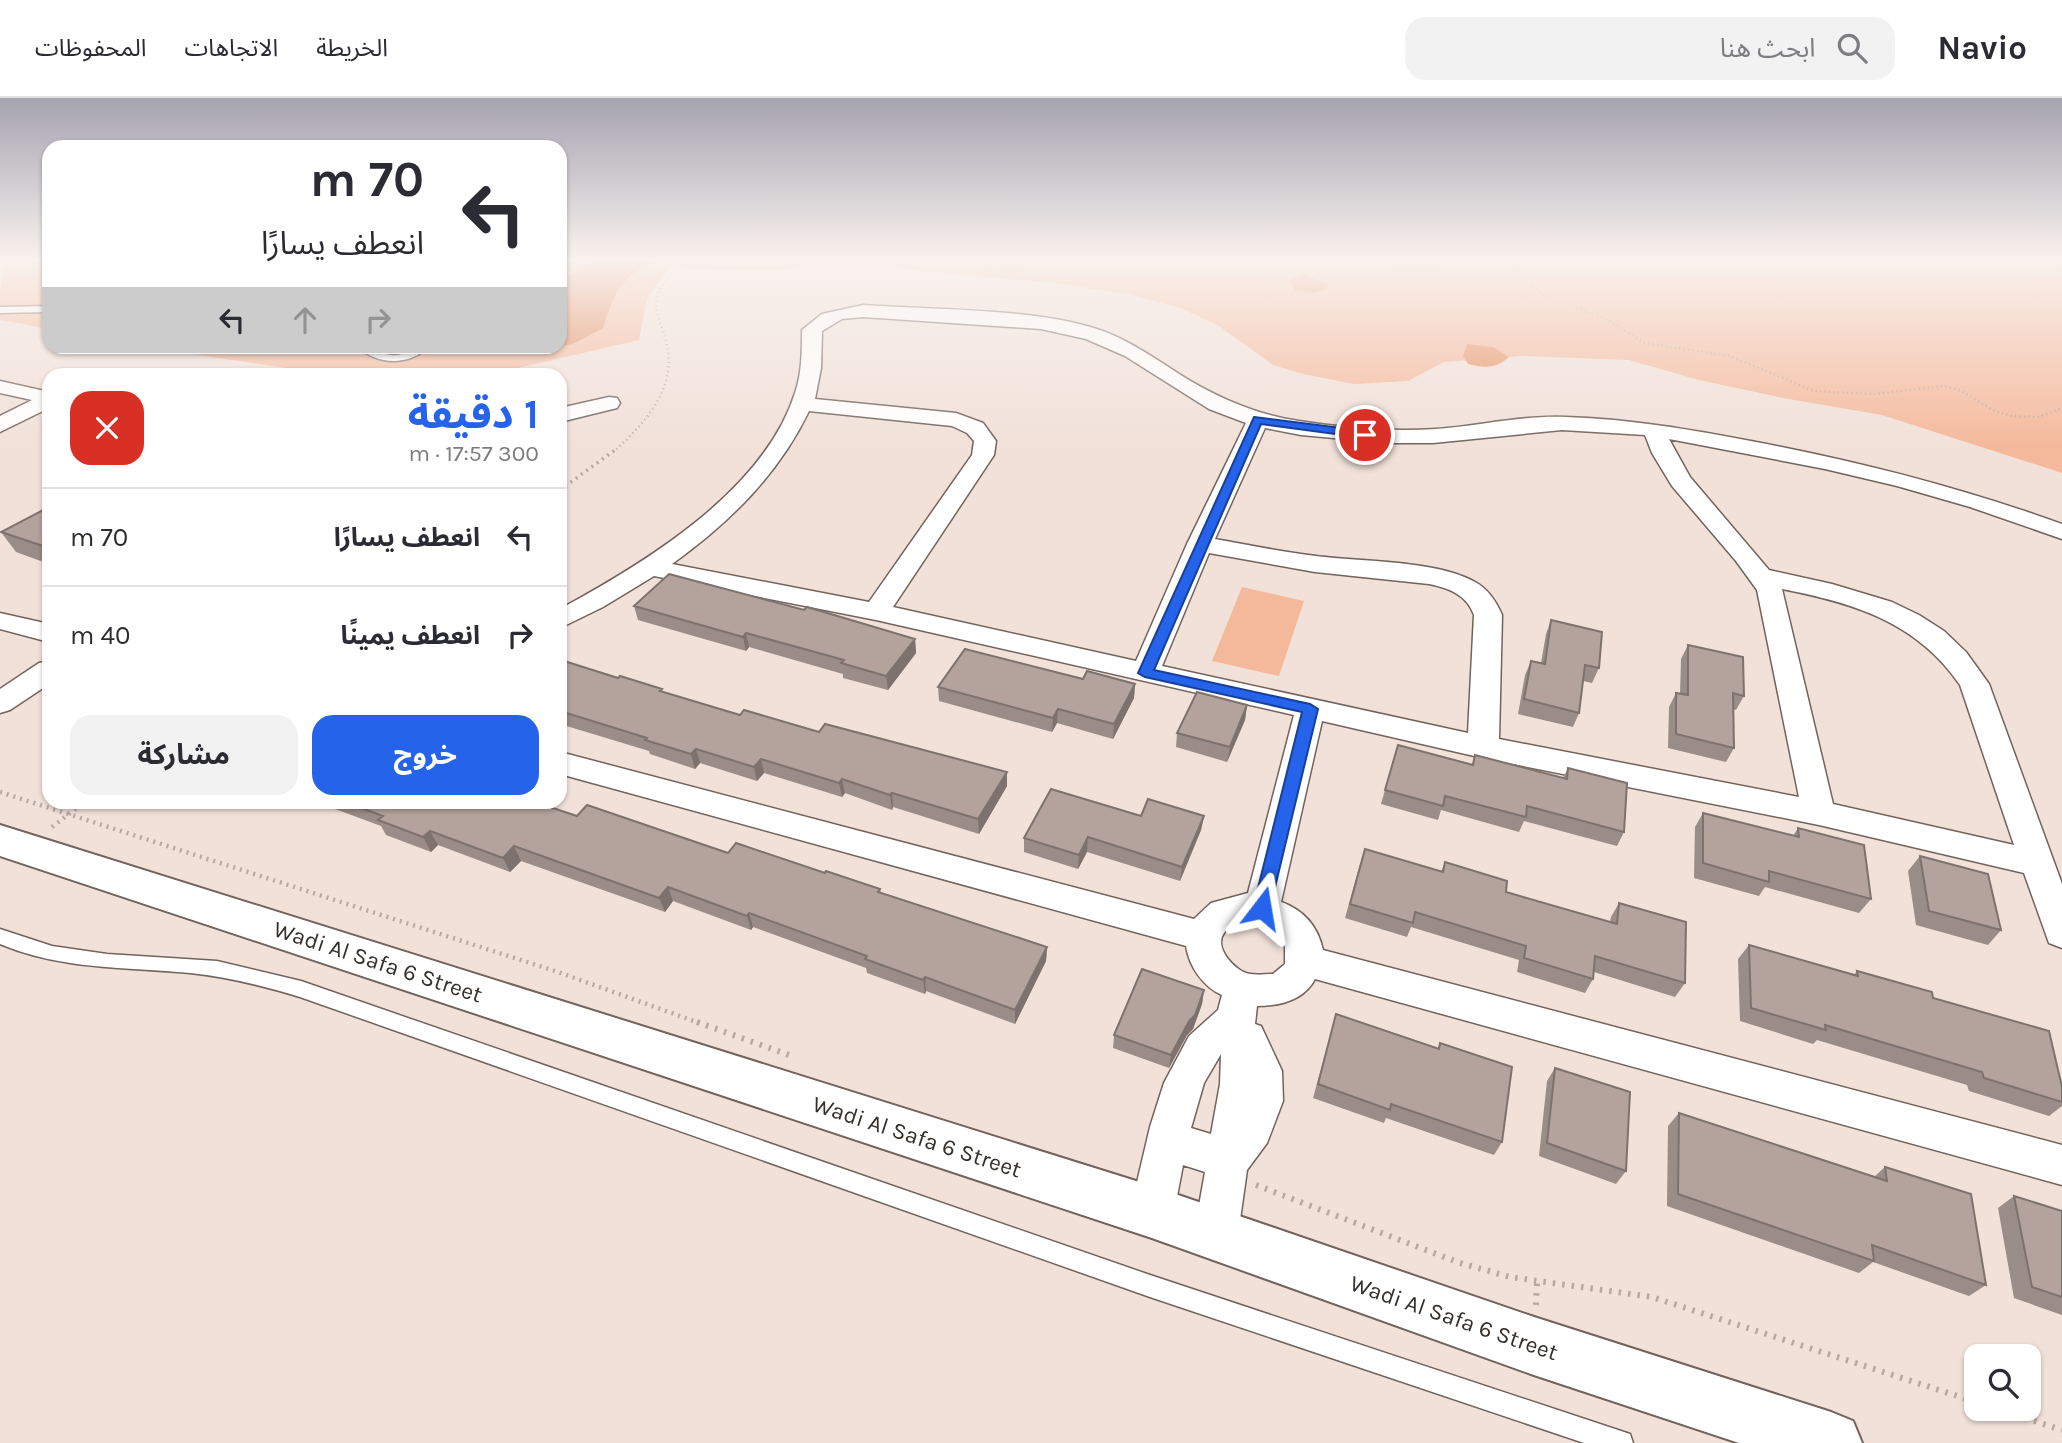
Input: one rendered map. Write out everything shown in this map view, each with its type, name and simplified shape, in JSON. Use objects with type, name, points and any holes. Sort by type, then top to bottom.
[{"type":"main road","name":"Wadi Al Safa 6 Street","points":[[13,844],[1152,1212],[1534,1346],[1831,1443]]},
{"type":"street","points":[[567,616],[649,567],[704,525],[762,470],[784,439],[803,404],[812,358],[808,322]]},
{"type":"street","points":[[1024,322],[1092,334],[1132,352],[1217,404],[1258,420],[1315,430],[1388,436],[1433,436],[1562,423],[1654,429],[1825,462],[1904,481],[1979,502],[2062,532]]},
{"type":"street","points":[[0,387],[42,397]]},
{"type":"street","points":[[0,425],[42,403]]},
{"type":"street","points":[[567,413],[609,404]]},
{"type":"street","points":[[803,404],[956,420],[975,428],[985,441],[984,455],[876,612]]},
{"type":"street","points":[[1145,673],[1200,544],[1258,420]]},
{"type":"street","points":[[1654,429],[1662,453],[1680,481],[1763,578],[1774,602],[1819,813]]},
{"type":"street","points":[[1200,544],[1315,564],[1438,578],[1464,586],[1477,595],[1486,606],[1488,615],[1483,747]]},
{"type":"street","points":[[649,567],[876,612],[1483,747],[1819,813],[2036,863]]},
{"type":"street","points":[[1763,578],[1828,590],[1891,611],[1928,633],[1963,664],[1974,684],[2062,933]]},
{"type":"street","points":[[0,621],[42,631]]},
{"type":"street","points":[[0,703],[42,675]]},
{"type":"street","points":[[1262,908],[1310,709]]},
{"type":"street","points":[[567,765],[1203,936]]},
{"type":"street","points":[[1152,1212],[1168,1141],[1191,1066],[1203,1047],[1239,1004],[1260,991],[1277,989],[1291,983],[1301,973],[1306,961],[1305,944],[1296,928],[1280,916],[1262,908],[1248,907],[1224,912],[1207,926],[1203,936],[1202,948],[1207,961],[1228,982],[1239,1004],[1262,1068],[1264,1104],[1250,1137],[1228,1167],[1216,1234]]},
{"type":"street","points":[[1306,961],[2062,1165]]},
{"type":"street","points":[[1168,1141],[1228,1167]]},
{"type":"lane","points":[[372,354],[385,359],[416,354]]},
{"type":"lane","points":[[0,936],[38,949],[74,957],[111,963],[216,969],[301,989],[1150,1286],[1620,1443]]},
{"type":"path","points":[[567,485],[600,464],[633,432],[661,396],[669,366],[669,353],[660,322]]},
{"type":"path","points":[[1611,322],[1644,343],[1730,356],[1814,391],[1874,394],[1944,387],[1961,391],[1996,411],[2012,416],[2039,417],[2062,408]]},
{"type":"path","points":[[0,792],[42,807]]},
{"type":"path","points":[[48,809],[558,972],[802,1060]]},
{"type":"path","points":[[13,844],[68,816],[76,809]]},
{"type":"path","points":[[1228,1167],[1460,1263],[1524,1279],[1652,1297],[1964,1398]]},
{"type":"path","points":[[2035,1421],[2062,1430]]},
{"type":"shaded area","points":[[10,322],[42,322],[42,328]]},
{"type":"shaded area","points":[[567,322],[642,322],[639,340],[518,368],[286,368],[189,354],[567,354]]},
{"type":"shaded area","points":[[567,322],[605,322],[603,328],[567,345]]},
{"type":"shaded area","points":[[1210,322],[2062,322],[2062,473],[1882,415],[1699,380],[1629,360],[1521,356],[1444,362],[1408,381],[1354,384],[1273,365]]},
{"type":"shaded area","points":[[1467,344],[1493,347],[1509,357],[1490,366],[1468,364],[1463,356]]},
{"type":"shaded area","points":[[1242,587],[1304,601],[1279,676],[1212,661]]},
{"type":"building","points":[[42,511],[42,546],[1,532]]},
{"type":"building","points":[[669,574],[804,610],[807,607],[915,639],[886,676],[841,663],[844,660],[746,633],[743,637],[634,606]]},
{"type":"building","points":[[1551,620],[1602,632],[1599,668],[1585,665],[1579,713],[1524,699],[1531,661],[1545,664]]},
{"type":"building","points":[[1688,645],[1743,657],[1744,696],[1733,693],[1734,748],[1676,734],[1676,693],[1688,695]]},
{"type":"building","points":[[965,649],[1083,679],[1087,671],[1135,684],[1114,724],[1058,709],[1053,718],[938,687]]},
{"type":"building","points":[[567,662],[740,715],[744,710],[819,732],[825,724],[1007,772],[978,819],[842,779],[839,783],[761,759],[754,767],[696,749],[691,754],[645,740],[647,738],[567,713]]},
{"type":"building","points":[[1197,692],[1247,705],[1230,747],[1177,733]]},
{"type":"building","points":[[1398,745],[1473,765],[1475,755],[1567,779],[1568,768],[1627,783],[1624,832],[1527,806],[1526,817],[1445,796],[1443,806],[1385,790]]},
{"type":"building","points":[[1051,789],[1141,816],[1148,799],[1204,816],[1182,867],[1088,837],[1079,855],[1024,838]]},
{"type":"building","points":[[587,805],[728,853],[736,843],[1047,947],[1015,1010],[925,977],[923,980],[865,959],[867,956],[749,913],[747,916],[668,887],[659,898],[514,846],[503,858],[430,831],[423,837],[378,820],[383,816],[364,809],[556,809],[577,816]]},
{"type":"building","points":[[1703,813],[1799,837],[1798,828],[1864,845],[1871,899],[1769,871],[1769,882],[1703,863]]},
{"type":"building","points":[[1365,849],[1443,872],[1445,862],[1507,881],[1506,892],[1617,924],[1619,903],[1686,922],[1685,983],[1595,956],[1593,979],[1524,958],[1526,946],[1415,912],[1413,923],[1350,904]]},
{"type":"building","points":[[1920,856],[1988,874],[2001,930],[1929,911]]},
{"type":"building","points":[[1749,945],[1858,976],[1857,971],[1932,992],[1933,998],[2049,1031],[2062,1087],[2062,1102],[1984,1078],[1982,1072],[1825,1025],[1826,1030],[1751,1008]]},
{"type":"building","points":[[1142,969],[1204,990],[1195,1015],[1171,1055],[1114,1035]]},
{"type":"building","points":[[1336,1014],[1439,1049],[1440,1043],[1512,1067],[1502,1142],[1391,1104],[1390,1110],[1318,1084]]},
{"type":"building","points":[[1555,1068],[1630,1092],[1626,1171],[1547,1143]]},
{"type":"building","points":[[1679,1113],[1887,1181],[1885,1167],[1971,1194],[1986,1285],[1872,1245],[1874,1261],[1678,1194]]},
{"type":"building","points":[[2014,1196],[2062,1211],[2062,1297],[2032,1287]]},
{"type":"route","points":[[1262,908],[1310,709],[1145,673],[1200,544],[1258,420],[1365,435]]}]
